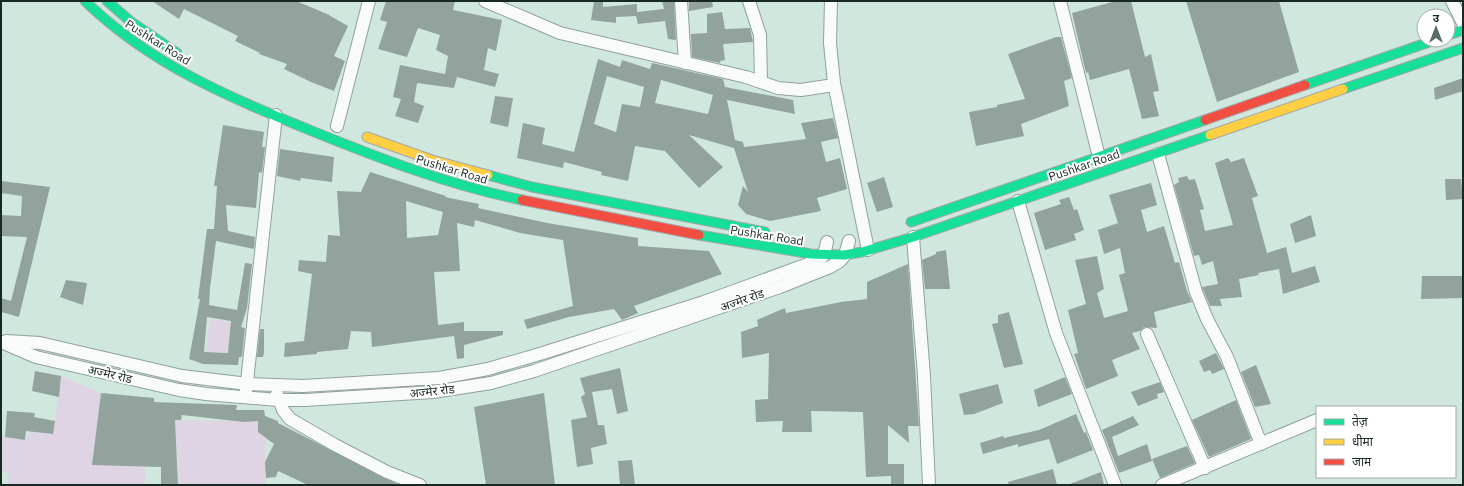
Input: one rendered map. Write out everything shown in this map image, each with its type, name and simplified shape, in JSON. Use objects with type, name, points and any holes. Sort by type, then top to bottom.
[{"type":"highway","name":"Pushkar Road","points":[[86,1],[114,28],[138,46],[222,92],[402,166],[468,187],[554,207],[725,240],[824,255],[845,255],[913,237],[1103,171],[1158,154],[1243,122],[1463,48]]},
{"type":"highway","name":"Pushkar Road","points":[[107,1],[130,21],[186,58]]},
{"type":"highway","name":"Pushkar Road","points":[[903,224],[1416,47]]},
{"type":"highway","name":"Pushkar Road","points":[[359,134],[432,160],[532,187],[778,235]]},
{"type":"highway","name":"Pushkar Road","points":[[814,241],[838,241],[869,236]]},
{"type":"street","points":[[338,126],[368,1]]},
{"type":"street","points":[[681,1],[685,63]]},
{"type":"street","points":[[749,1],[760,35],[761,82]]},
{"type":"street","points":[[831,1],[830,42],[834,85],[869,236],[868,250]]},
{"type":"street","points":[[1060,1],[1103,171]]},
{"type":"street","points":[[1452,1],[1463,23]]},
{"type":"street","points":[[490,2],[560,33],[746,77],[789,90],[834,85]]},
{"type":"street","points":[[245,398],[248,384],[276,115]]},
{"type":"street","points":[[1158,154],[1196,292],[1207,319],[1227,357],[1261,444]]},
{"type":"street","points":[[1018,201],[1056,333],[1115,485]]},
{"type":"street","points":[[913,237],[924,376],[929,485]]},
{"type":"street","points":[[824,255],[838,241],[845,255]]},
{"type":"street","name":"अज्मेर रोड","points":[[1,342],[40,343],[160,371],[210,380],[248,384],[277,386],[354,384],[432,379],[488,370],[704,302],[812,264],[824,255]]},
{"type":"street","name":"अज्मेर रोड","points":[[1,342],[36,358],[179,390],[245,398],[278,400],[369,397],[433,392],[491,383],[534,371],[780,287],[830,267],[840,261],[845,255]]},
{"type":"street","points":[[1147,334],[1205,468]]},
{"type":"street","points":[[488,370],[491,383]]},
{"type":"street","points":[[277,386],[278,400],[290,419],[335,445],[387,472],[418,485]]},
{"type":"street","points":[[1162,485],[1187,480],[1205,468],[1316,420]]},
{"type":"shaded area","points":[[210,319],[231,322],[228,353],[206,351]]},
{"type":"shaded area","points":[[61,376],[101,393],[92,464],[145,466],[145,485],[7,485],[9,473],[1,471],[1,437],[25,440],[31,432],[53,434]]},
{"type":"shaded area","points":[[175,420],[258,421],[258,432],[265,437],[266,485],[179,485]]},
{"type":"building","points":[[152,1],[296,1],[327,14],[348,26],[334,56],[345,61],[334,91],[284,69],[287,64],[259,54],[260,53],[235,41],[238,36],[184,9],[179,19]]},
{"type":"building","points":[[386,1],[455,1],[453,10],[502,20],[496,51],[488,48],[484,70],[499,74],[495,87],[457,77],[454,88],[417,83],[414,102],[424,106],[418,123],[395,116],[401,99],[393,97],[400,65],[445,74],[448,56],[436,50],[440,35],[418,28],[407,57],[378,49],[387,22],[380,20]]},
{"type":"building","points":[[594,1],[603,1],[603,7],[637,4],[637,12],[664,9],[662,1],[674,1],[676,40],[668,39],[665,21],[638,24],[636,16],[616,17],[616,23],[591,20]]},
{"type":"building","points":[[689,1],[712,1],[713,7],[689,11]]},
{"type":"building","points":[[1116,1],[1131,1],[1145,57],[1151,54],[1159,91],[1153,92],[1159,116],[1142,119],[1129,69],[1090,80],[1088,72],[1086,73],[1072,13]]},
{"type":"building","points":[[1186,1],[1279,1],[1299,72],[1217,102]]},
{"type":"building","points":[[722,12],[725,29],[750,28],[753,42],[723,44],[725,60],[720,61],[720,63],[692,57],[691,34],[707,33],[707,14]]},
{"type":"building","points":[[1056,37],[1061,37],[1072,78],[1064,81],[1069,106],[1021,124],[1024,136],[976,146],[969,112],[997,107],[997,105],[1025,99],[1008,54]]},
{"type":"building","points":[[598,59],[620,67],[622,60],[650,69],[652,63],[723,79],[725,87],[793,100],[795,114],[727,100],[735,140],[743,142],[744,147],[806,139],[801,123],[833,118],[838,138],[821,142],[826,162],[840,158],[847,189],[817,198],[821,211],[770,221],[746,214],[738,205],[743,186],[748,192],[734,148],[689,135],[723,167],[699,188],[665,151],[635,146],[628,181],[601,175],[602,172],[564,162],[563,168],[517,158],[523,123],[545,128],[542,144],[574,152]],"holes":[[[607,76],[644,87],[640,107],[622,104],[616,132],[594,124]],[[661,80],[713,95],[708,114],[655,103]]]},
{"type":"building","points":[[1463,78],[1463,91],[1435,100],[1434,88]]},
{"type":"building","points":[[495,96],[513,98],[508,127],[490,123]]},
{"type":"building","points":[[223,125],[264,132],[262,147],[265,147],[262,173],[259,172],[256,208],[226,205],[228,231],[255,237],[254,249],[216,241],[210,288],[209,305],[237,310],[245,263],[252,264],[247,308],[241,327],[245,328],[242,357],[239,357],[238,365],[203,364],[189,359],[200,299],[198,299],[207,229],[214,229],[217,186],[214,186]],"holes":[[[207,317],[231,321],[228,353],[204,352]]]},
{"type":"building","points":[[280,149],[334,157],[332,182],[301,178],[300,181],[277,176]]},
{"type":"building","points":[[1228,158],[1231,162],[1244,158],[1258,196],[1252,198],[1267,253],[1286,247],[1292,273],[1315,266],[1320,282],[1283,294],[1279,269],[1258,273],[1259,275],[1239,279],[1242,297],[1220,299],[1222,306],[1210,306],[1202,287],[1218,284],[1213,261],[1202,265],[1199,255],[1194,256],[1174,185],[1179,182],[1178,178],[1187,176],[1189,180],[1195,179],[1204,209],[1200,210],[1205,231],[1233,225],[1215,163]]},
{"type":"building","points":[[370,172],[446,196],[445,197],[479,204],[478,208],[547,223],[638,238],[638,246],[709,251],[722,274],[634,306],[638,313],[622,320],[614,309],[569,317],[527,329],[524,320],[573,306],[563,240],[520,233],[475,220],[474,227],[457,223],[460,271],[434,272],[438,325],[464,322],[464,331],[503,331],[503,335],[464,345],[464,358],[457,359],[454,336],[372,347],[371,332],[351,331],[348,349],[284,357],[285,343],[304,341],[312,274],[298,271],[299,260],[326,262],[328,235],[340,236],[337,191],[361,192]],"holes":[[[406,201],[443,212],[438,235],[407,238]]]},
{"type":"building","points":[[884,177],[893,207],[877,212],[867,183]]},
{"type":"building","points":[[1445,179],[1461,179],[1463,199],[1446,200]]},
{"type":"building","points":[[1,181],[50,187],[19,317],[1,312],[1,298],[11,301],[27,237],[1,236],[1,215],[21,216],[22,196],[1,193]]},
{"type":"building","points":[[1151,183],[1157,205],[1141,210],[1147,232],[1164,226],[1175,263],[1179,262],[1187,291],[1192,302],[1154,312],[1157,328],[1144,327],[1140,331],[1132,333],[1140,349],[1112,360],[1118,376],[1086,389],[1074,354],[1078,353],[1068,310],[1086,304],[1075,260],[1097,256],[1104,289],[1097,293],[1104,318],[1128,311],[1119,275],[1125,273],[1120,248],[1104,254],[1098,230],[1118,223],[1109,195]]},
{"type":"building","points":[[1069,197],[1074,210],[1077,209],[1084,230],[1074,234],[1076,240],[1045,250],[1034,213],[1061,204],[1059,200]]},
{"type":"building","points":[[1311,215],[1316,236],[1295,243],[1290,224]]},
{"type":"building","points":[[946,250],[950,289],[925,289],[922,260],[936,254],[936,252]]},
{"type":"building","points":[[908,264],[919,426],[908,426],[909,443],[888,425],[888,464],[904,464],[904,485],[891,485],[891,476],[866,477],[863,412],[811,411],[812,432],[782,432],[783,421],[756,422],[755,400],[768,399],[769,353],[742,358],[741,332],[758,326],[757,320],[785,308],[786,313],[841,302],[867,299],[867,282]]},
{"type":"building","points":[[1422,276],[1463,276],[1463,298],[1421,299]]},
{"type":"building","points":[[66,280],[87,283],[83,305],[60,297]]},
{"type":"building","points":[[1009,312],[1023,364],[1004,368],[992,324],[998,323],[998,315]]},
{"type":"building","points":[[260,329],[264,329],[264,353],[263,357],[257,357]]},
{"type":"building","points":[[1216,353],[1224,369],[1212,374],[1210,370],[1204,372],[1199,361]]},
{"type":"building","points":[[1256,365],[1271,404],[1255,407],[1241,372]]},
{"type":"building","points":[[620,368],[628,411],[617,414],[612,389],[592,392],[598,425],[604,425],[607,444],[591,448],[593,464],[577,467],[571,420],[587,417],[581,397],[585,394],[580,378]]},
{"type":"building","points":[[35,371],[61,376],[59,397],[32,391]]},
{"type":"building","points":[[1065,377],[1072,394],[1038,407],[1034,390]]},
{"type":"building","points":[[1160,382],[1164,392],[1157,394],[1158,398],[1138,406],[1131,392]]},
{"type":"building","points":[[998,384],[1003,403],[974,414],[964,415],[959,394]]},
{"type":"building","points":[[101,393],[154,398],[154,402],[237,405],[236,410],[264,410],[265,416],[278,421],[278,423],[399,485],[308,485],[278,471],[276,477],[266,478],[265,462],[274,444],[258,432],[258,421],[244,422],[182,415],[181,420],[175,420],[178,485],[161,485],[161,467],[92,465]]},
{"type":"building","points":[[544,393],[555,485],[486,485],[474,407]]},
{"type":"building","points":[[1236,400],[1251,439],[1209,457],[1192,420]]},
{"type":"building","points":[[7,411],[35,413],[34,417],[55,421],[53,434],[26,431],[25,440],[5,437]]},
{"type":"building","points":[[1076,414],[1084,433],[1086,432],[1093,450],[1057,464],[1049,439],[1018,447],[1018,444],[983,454],[980,443],[1003,436],[1004,438],[1039,430]]},
{"type":"building","points":[[1133,416],[1139,425],[1112,437],[1118,456],[1147,444],[1152,461],[1119,473],[1102,430]]},
{"type":"building","points":[[1187,446],[1195,463],[1160,478],[1152,459]]},
{"type":"building","points":[[632,460],[635,485],[620,485],[618,461]]},
{"type":"building","points":[[1053,469],[1057,485],[1009,485],[1008,482]]},
{"type":"building","points":[[1101,472],[1104,485],[1070,485],[1070,484]]},
{"type":"traffic: fast","points":[[85,1],[110,24],[137,44],[164,61],[221,92],[281,118],[390,161],[468,187],[522,200]]},
{"type":"traffic: fast","points":[[107,1],[130,21],[177,53]]},
{"type":"traffic: fast","points":[[1456,32],[1463,30]]},
{"type":"traffic: fast","points":[[1305,85],[1416,47]]},
{"type":"traffic: fast","points":[[1343,89],[1463,48]]},
{"type":"traffic: fast","points":[[911,222],[1205,120]]},
{"type":"traffic: fast","points":[[699,235],[811,254],[844,255],[862,252],[913,237],[1210,135]]},
{"type":"traffic: fast","points":[[488,175],[532,187],[765,232]]},
{"type":"traffic: slow","points":[[1210,135],[1343,89]]},
{"type":"traffic: slow","points":[[367,137],[432,160],[488,175]]},
{"type":"traffic: jam","points":[[1205,120],[1305,85]]},
{"type":"traffic: jam","points":[[522,200],[699,235]]}]
